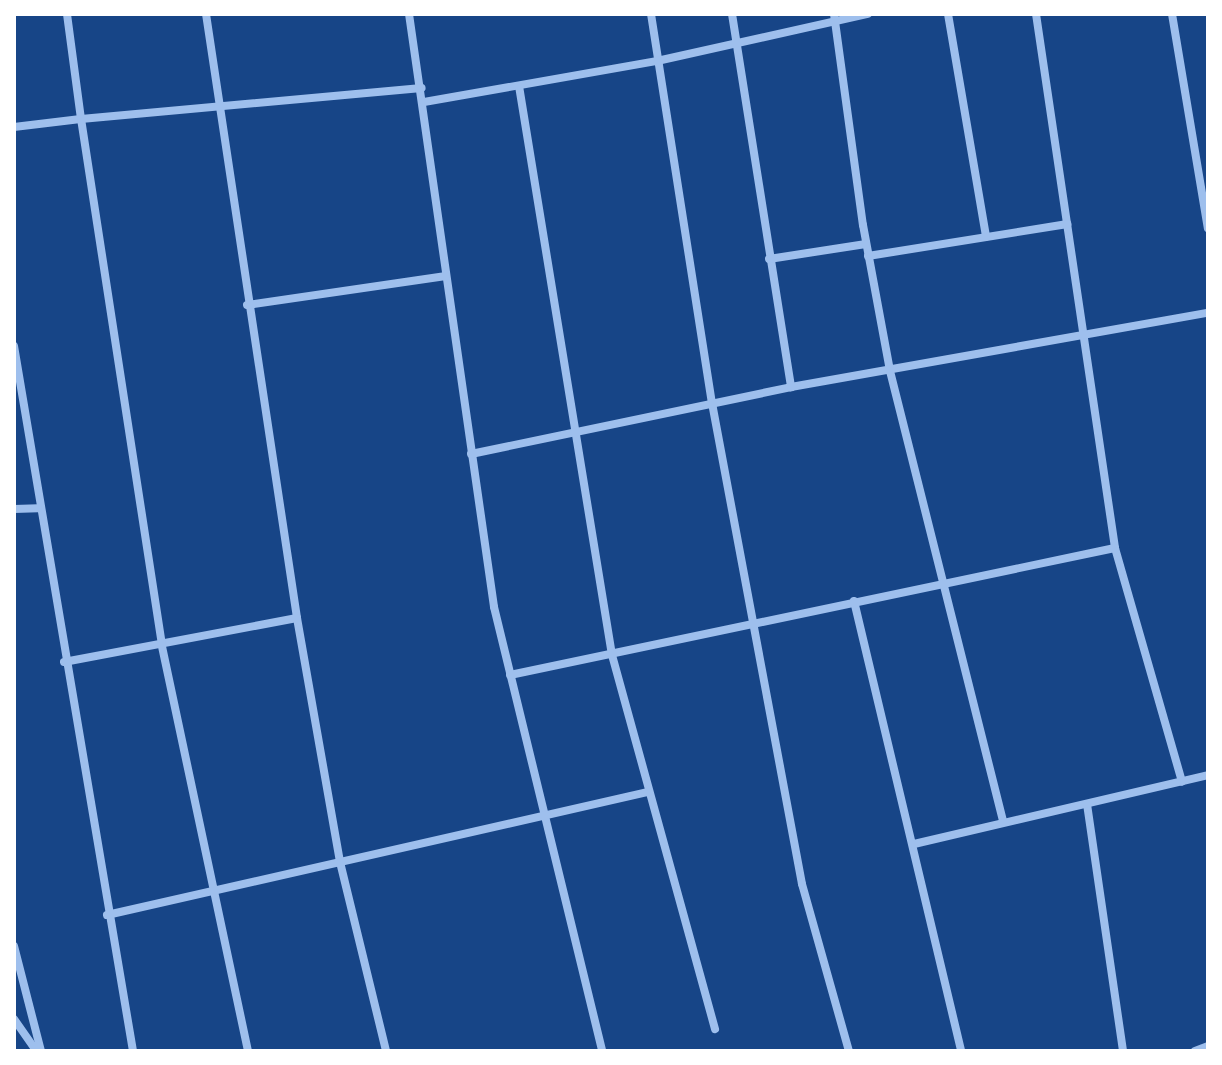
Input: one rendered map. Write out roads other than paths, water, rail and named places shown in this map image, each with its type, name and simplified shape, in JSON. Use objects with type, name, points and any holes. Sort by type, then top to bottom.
[{"type":"street","points":[[67,14],[162,645],[210,893],[248,1051]]},
{"type":"street","points":[[206,14],[247,305],[297,618],[340,862],[386,1051]]},
{"type":"street","points":[[409,14],[424,102],[471,454],[510,675],[602,1051]]},
{"type":"street","points":[[651,14],[712,403],[802,884],[849,1051]]},
{"type":"street","points":[[732,14],[791,387]]},
{"type":"street","points":[[424,102],[657,61],[834,17],[868,14]]},
{"type":"street","points":[[948,14],[986,237]]},
{"type":"street","points":[[1036,14],[1115,548],[1182,782]]},
{"type":"street","points":[[1172,14],[1208,228]]},
{"type":"street","points":[[834,17],[866,244],[890,371],[940,581],[1003,820]]},
{"type":"street","points":[[519,86],[612,655],[715,1029]]},
{"type":"street","points":[[14,127],[422,88]]},
{"type":"street","points":[[868,256],[1067,224]]},
{"type":"street","points":[[769,259],[866,244]]},
{"type":"street","points":[[247,305],[446,276]]},
{"type":"street","points":[[471,454],[791,387],[1208,313]]},
{"type":"street","points":[[14,346],[38,508],[133,1051]]},
{"type":"street","points":[[14,509],[38,508]]},
{"type":"street","points":[[510,675],[940,581],[1115,548]]},
{"type":"street","points":[[854,601],[961,1051]]},
{"type":"street","points":[[64,662],[297,618]]},
{"type":"street","points":[[914,844],[1003,820],[1208,775]]},
{"type":"street","points":[[107,915],[545,819],[648,792]]},
{"type":"street","points":[[1087,804],[1123,1051]]},
{"type":"street","points":[[14,946],[39,1051]]},
{"type":"street","points":[[14,1019],[39,1051]]},
{"type":"street","points":[[1195,1051],[1208,1046]]}]
